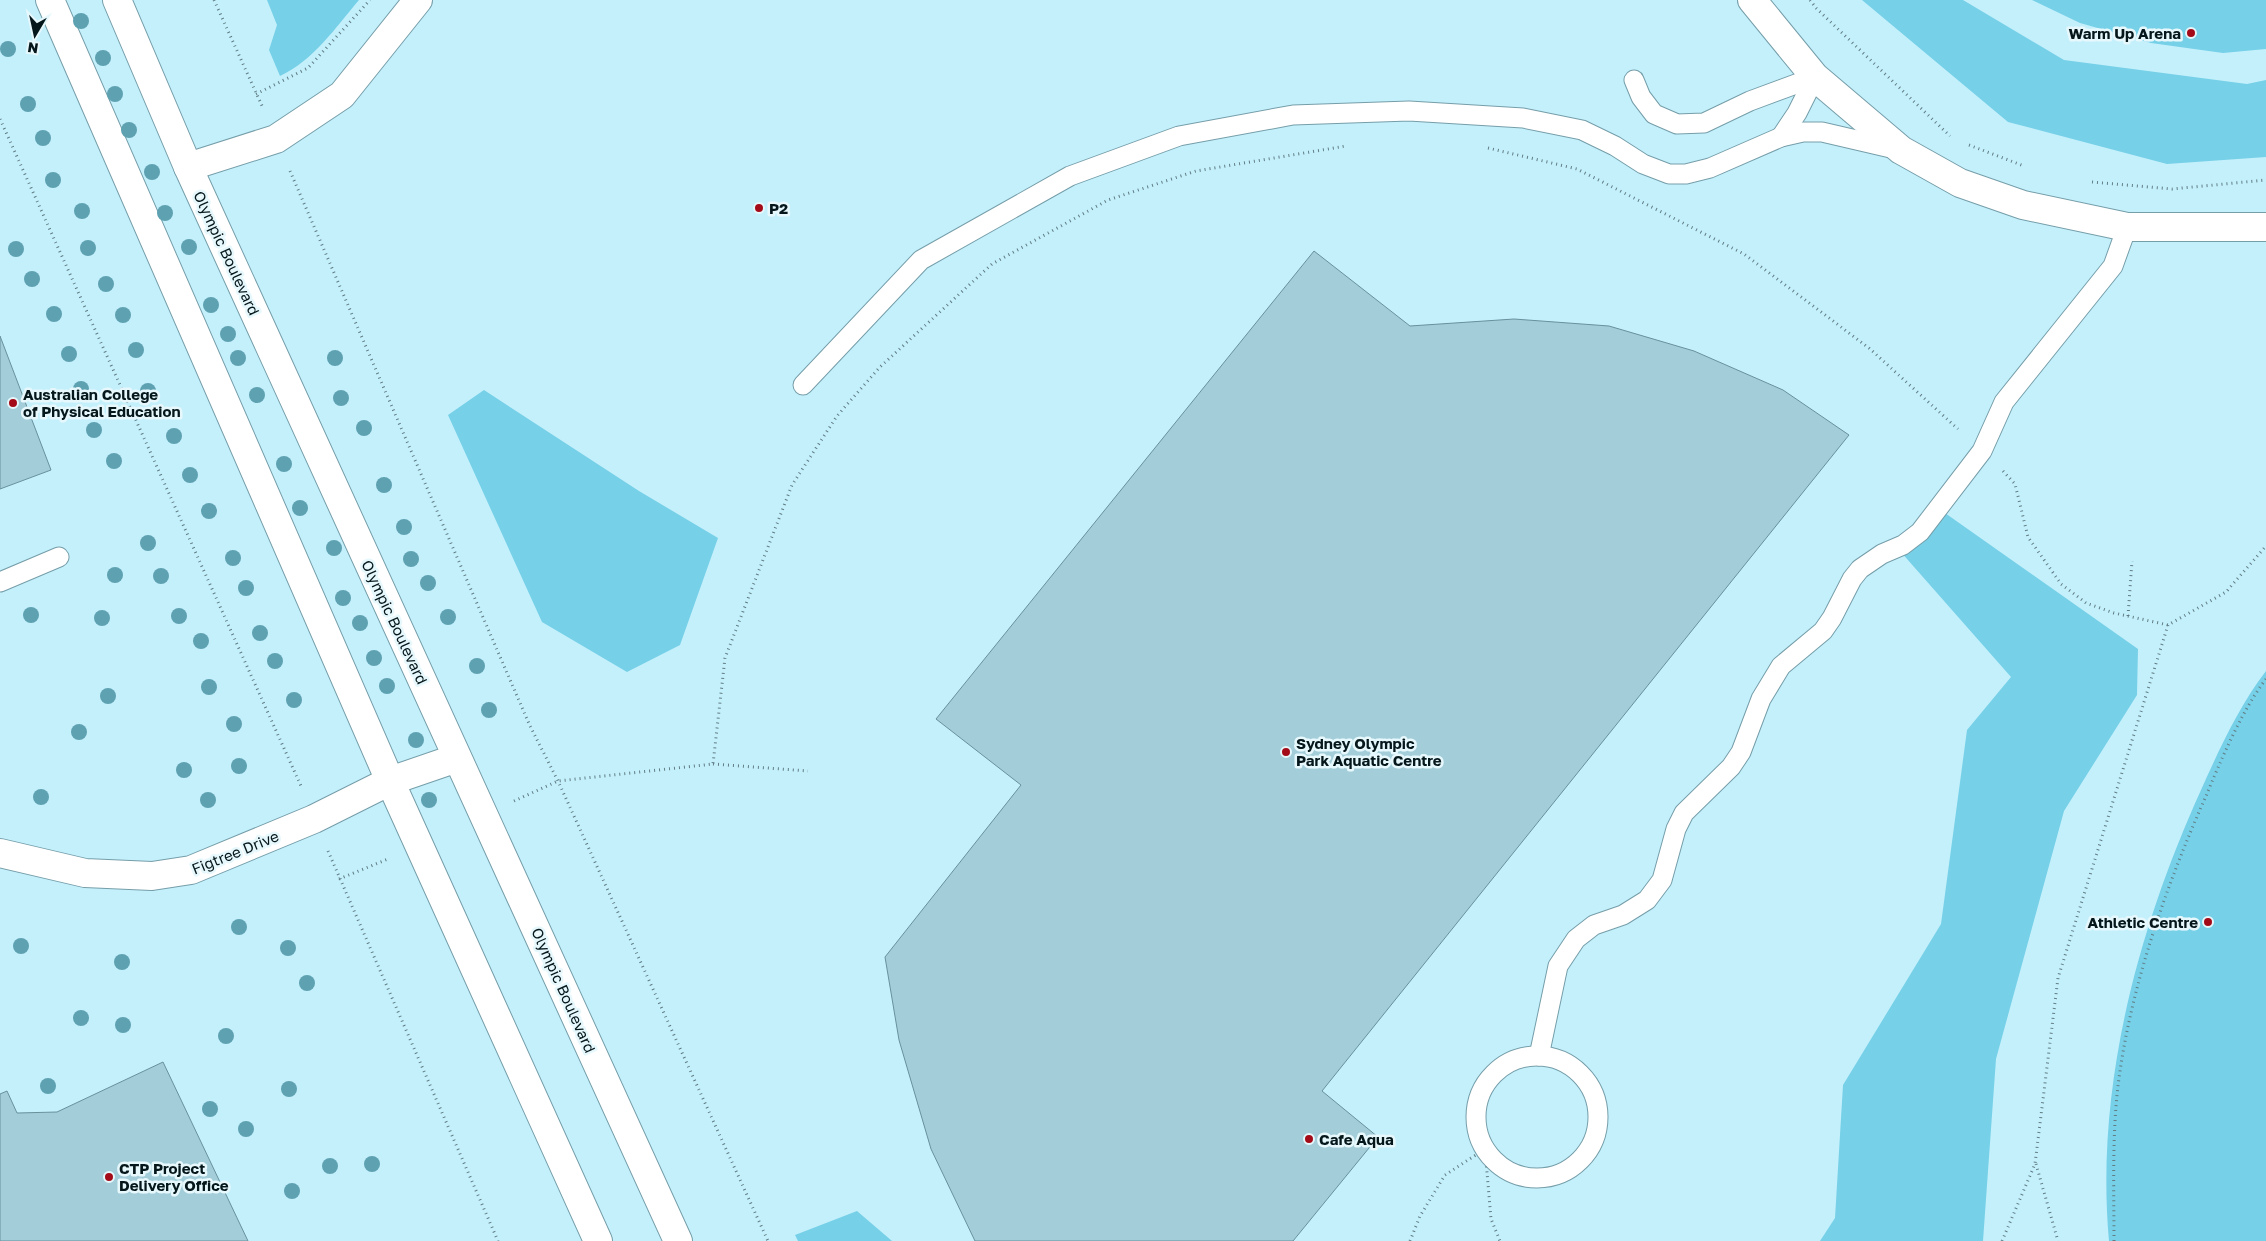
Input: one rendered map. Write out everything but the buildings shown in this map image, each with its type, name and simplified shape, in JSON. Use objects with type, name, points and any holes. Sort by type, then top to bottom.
[{"type":"street","points":[[50,0],[390,781],[598,1241]]},
{"type":"street","name":"Olympic Boulevard","points":[[117,0],[188,167],[678,1241]]},
{"type":"street","points":[[188,167],[276,138],[342,95],[418,0]]},
{"type":"street","points":[[1752,0],[1814,77],[1901,150],[1960,183],[2023,205],[2127,227],[2266,227]]},
{"type":"street","name":"Figtree Drive","points":[[0,853],[85,873],[152,876],[191,870],[314,819],[390,781],[457,758]]},
{"type":"lane","points":[[1634,80],[1641,97],[1654,114],[1677,124],[1704,122],[1750,101],[1814,77]]},
{"type":"lane","points":[[1781,137],[1797,113],[1814,77]]},
{"type":"lane","points":[[803,385],[922,260],[1070,176],[1179,136],[1293,116],[1409,111],[1524,118],[1582,130],[1615,146],[1643,164],[1669,174],[1686,174],[1710,168],[1781,137],[1802,132],[1822,132],[1901,150]]},
{"type":"lane","points":[[1540,1056],[1558,966],[1576,939],[1594,925],[1623,915],[1647,900],[1662,880],[1676,829],[1684,813],[1731,767],[1741,752],[1761,699],[1781,666],[1822,632],[1832,618],[1844,592],[1860,569],[1882,554],[1903,545],[1920,532],[1982,451],[2004,402],[2113,266],[2127,227]]},
{"type":"lane","points":[[0,582],[59,557]]},
{"type":"lane","points":[[1540,1056],[1569,1065],[1584,1078],[1594,1095],[1598,1115],[1596,1134],[1588,1153],[1573,1166],[1555,1176],[1536,1178],[1516,1175],[1498,1164],[1485,1149],[1478,1130],[1476,1110],[1482,1091],[1494,1075],[1510,1063],[1540,1056]]},
{"type":"path","points":[[214,0],[276,138],[530,726],[558,781],[768,1241]]},
{"type":"path","points":[[256,94],[308,68],[370,0]]},
{"type":"path","points":[[1810,0],[1816,8],[1955,141]]},
{"type":"path","points":[[0,119],[304,791]]},
{"type":"path","points":[[1965,144],[2030,168]]},
{"type":"path","points":[[713,764],[725,658],[792,485],[837,416],[880,367],[992,264],[1108,200],[1196,171],[1351,145]]},
{"type":"path","points":[[1482,147],[1576,169],[1744,254],[1868,348],[1982,451],[2015,484],[2028,537],[2061,584],[2086,602],[2128,616],[2168,625],[2226,592],[2266,546]]},
{"type":"path","points":[[2087,181],[2172,189],[2266,180]]},
{"type":"path","points":[[2128,616],[2132,561]]},
{"type":"path","points":[[2002,1241],[2035,1164],[2058,978],[2168,625]]},
{"type":"path","points":[[2114,1241],[2114,1167],[2118,1086],[2133,1007],[2155,929],[2185,843],[2222,758],[2266,679]]},
{"type":"path","points":[[511,803],[558,781],[713,764],[808,771]]},
{"type":"path","points":[[326,848],[498,1241]]},
{"type":"path","points":[[339,879],[396,855]]},
{"type":"path","points":[[1410,1241],[1420,1216],[1445,1175],[1485,1149],[1491,1219],[1500,1241]]},
{"type":"path","points":[[2035,1164],[2058,1241]]},
{"type":"shaded area","points":[[267,0],[359,0],[314,52],[280,76],[269,50],[277,25]]},
{"type":"shaded area","points":[[1862,0],[1963,0],[2064,60],[2247,84],[2266,80],[2266,157],[2167,164],[2008,122]]},
{"type":"shaded area","name":"Warm Up Arena","points":[[2032,0],[2266,0],[2266,49],[2223,53],[2151,43],[2080,23]]},
{"type":"shaded area","points":[[484,390],[639,491],[718,538],[680,645],[627,672],[542,622],[448,415]]},
{"type":"shaded area","points":[[1945,513],[2138,649],[2137,695],[2064,811],[1996,1059],[1983,1241],[1820,1241],[1835,1218],[1843,1085],[1941,924],[1967,730],[2011,677],[1900,551]]},
{"type":"shaded area","name":"Athletic Centre","points":[[2266,671],[2266,1241],[2109,1241],[2106,1183],[2115,1067],[2126,1010],[2141,953],[2158,897],[2178,843],[2201,790],[2238,713]]},
{"type":"shaded area","points":[[857,1211],[892,1241],[798,1241],[795,1235]]},
{"type":"place","name":"Warm Up Arena","points":[[2191,33]]},
{"type":"place","name":"P2","points":[[759,208]]},
{"type":"place","name":"Australian College of Physical Education","points":[[13,403]]},
{"type":"place","name":"Sydney Olympic Park Aquatic Centre","points":[[1286,752]]},
{"type":"place","name":"Athletic Centre","points":[[2208,922]]},
{"type":"place","name":"Cafe Aqua","points":[[1309,1139]]},
{"type":"place","name":"CTP Project Delivery Office","points":[[109,1177]]}]
